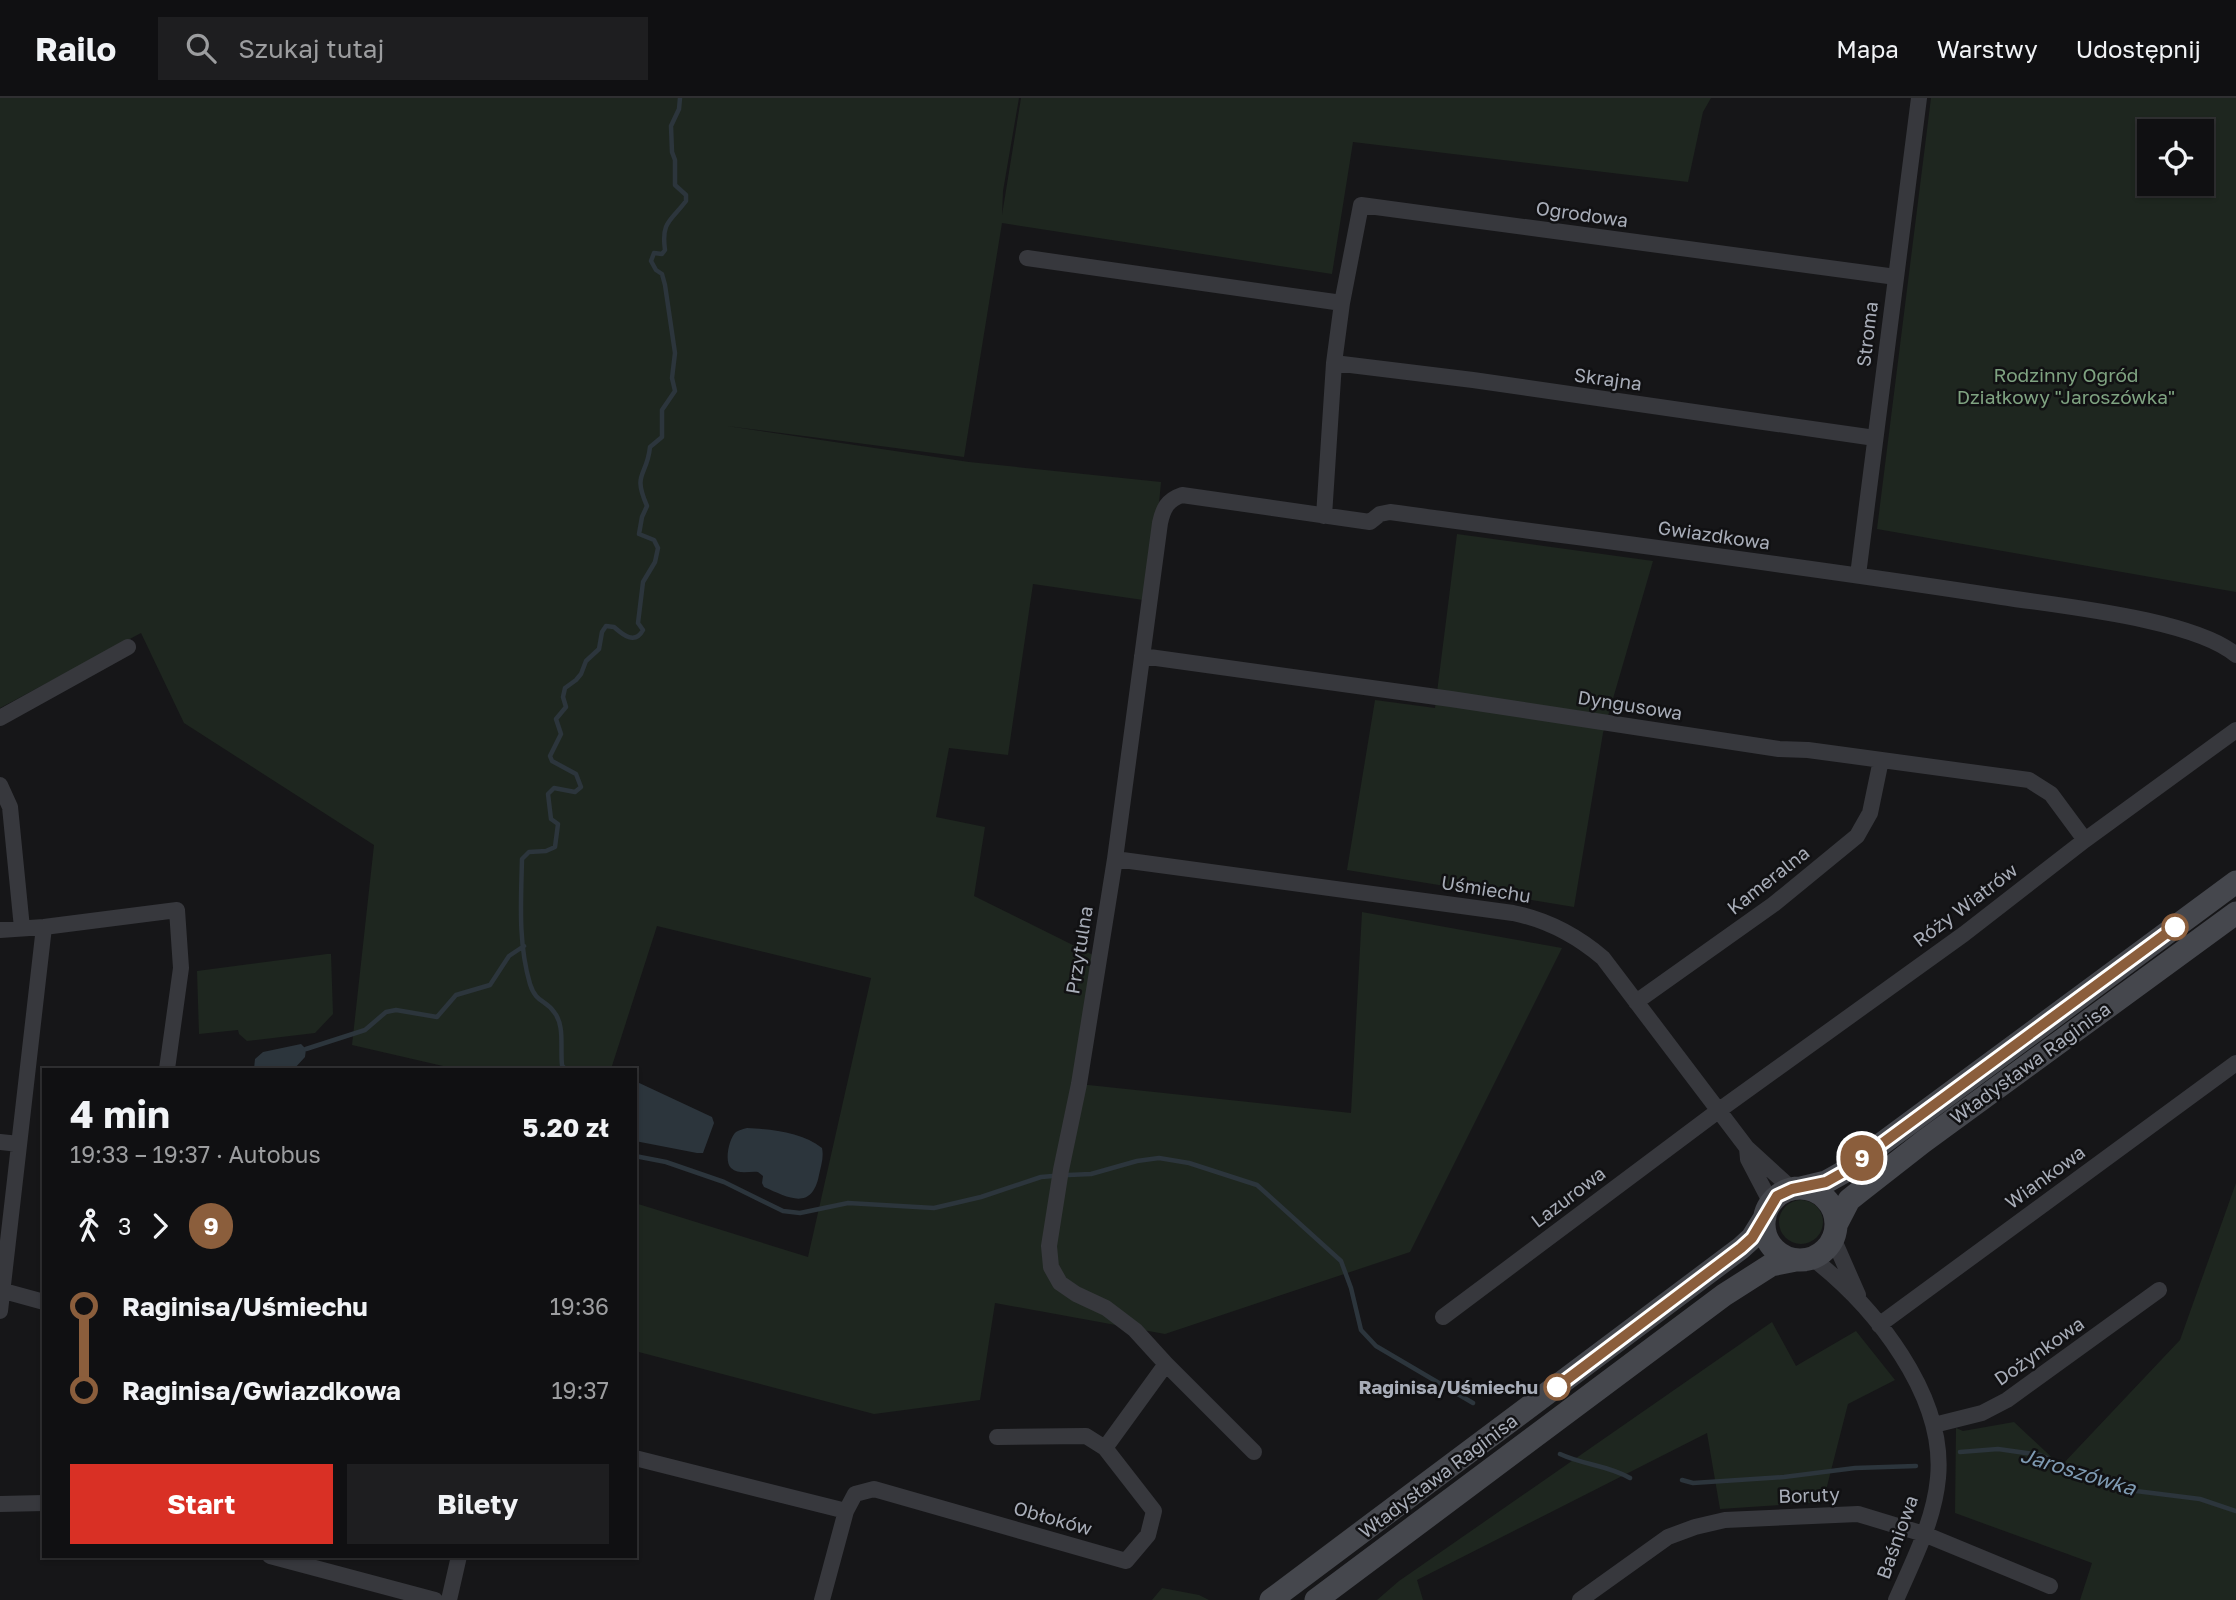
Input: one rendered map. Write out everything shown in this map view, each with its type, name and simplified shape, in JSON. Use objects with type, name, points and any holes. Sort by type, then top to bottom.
[{"type":"main road","name":"Władysława Raginisa","points":[[1797,1189],[1826,1182],[1842,1173],[2236,882]]},
{"type":"main road","name":"Władysława Raginisa","points":[[1835,1231],[1849,1200],[1870,1183],[2236,913]]},
{"type":"main road","points":[[1797,1189],[1817,1192],[1829,1202],[1835,1231],[1821,1254],[1804,1259],[1780,1254],[1766,1234],[1768,1210],[1777,1196],[1797,1189]]},
{"type":"main road","name":"Władysława Raginisa","points":[[1271,1600],[1741,1248],[1752,1238],[1768,1210]]},
{"type":"main road","name":"Władysława Raginisa","points":[[1316,1600],[1724,1295],[1771,1265],[1804,1259]]},
{"type":"street","name":"Stroma","points":[[1858,575],[1919,98]]},
{"type":"street","name":"Ogrodowa","points":[[1324,516],[1334,363],[1342,303],[1361,205],[1896,277]]},
{"type":"street","points":[[1027,258],[1342,303]]},
{"type":"street","name":"Skrajna","points":[[1334,363],[1473,380],[1875,438]]},
{"type":"street","name":"Gwiazdkowa","points":[[1182,495],[1370,522],[1380,514],[1390,512],[1858,575],[2126,617],[2176,628],[2213,641],[2236,654]]},
{"type":"street","name":"Przytulna","points":[[1166,1364],[1135,1330],[1106,1308],[1060,1283],[1055,1277],[1049,1256],[1061,1170],[1079,1084],[1115,859],[1163,512],[1172,499],[1182,495]]},
{"type":"street","points":[[0,718],[128,648]]},
{"type":"street","name":"Dyngusowa","points":[[1142,656],[1465,701],[1779,749],[1808,750],[2029,780],[2051,794],[2085,840]]},
{"type":"street","name":"Róży Wiatrów","points":[[1718,1111],[1964,934],[2085,840],[2236,730]]},
{"type":"street","name":"Kameralna","points":[[1636,1002],[1774,904],[1857,836],[1870,813],[1881,760]]},
{"type":"street","points":[[0,785],[10,807],[22,928]]},
{"type":"street","name":"Uśmiechu","points":[[1115,859],[1534,917],[1584,941],[1603,958],[1747,1148],[1797,1189]]},
{"type":"street","points":[[0,930],[177,910],[181,968],[167,1068]]},
{"type":"street","points":[[0,1311],[44,927]]},
{"type":"street","name":"Wiankowa","points":[[1879,1325],[2236,1063]]},
{"type":"street","name":"Lazurowa","points":[[1443,1317],[1718,1111]]},
{"type":"street","points":[[0,1142],[19,1144]]},
{"type":"street","name":"Uśmiechu","points":[[1747,1148],[1748,1159],[1768,1210]]},
{"type":"street","name":"Baśniowa","points":[[1835,1231],[1860,1301]]},
{"type":"street","name":"Baśniowa","points":[[1804,1259],[1860,1301],[1879,1325],[1916,1379],[1934,1425],[1938,1479],[1933,1506],[1896,1600]]},
{"type":"street","points":[[1,1290],[42,1300]]},
{"type":"street","name":"Dożynkowa","points":[[1934,1425],[1982,1413],[2007,1401],[2159,1290]]},
{"type":"street","points":[[997,1437],[1086,1436],[1105,1448],[1166,1364],[1254,1452]]},
{"type":"street","name":"Obłoków","points":[[846,1511],[855,1493],[874,1489],[1126,1561],[1148,1535],[1154,1511],[1105,1448]]},
{"type":"street","points":[[637,1459],[846,1511],[822,1600]]},
{"type":"street","points":[[0,1504],[42,1503]]},
{"type":"street","name":"Boruty","points":[[1580,1600],[1668,1537],[1695,1527],[1725,1520],[1858,1514],[1924,1534],[2050,1586]]},
{"type":"street","points":[[278,1558],[435,1600]]},
{"type":"street","points":[[449,1600],[460,1558]]},
{"type":"green space","points":[[0,98],[1019,98],[1003,191],[1002,215],[1021,98],[1711,98],[1703,112],[1688,182],[1353,142],[1332,274],[1002,223],[964,457],[727,426],[969,462],[1161,482],[1150,601],[1033,584],[1008,755],[949,748],[936,817],[985,827],[974,896],[1099,958],[1079,1084],[1351,1113],[1362,912],[1562,948],[1410,1252],[1165,1334],[995,1303],[980,1400],[874,1414],[637,1352],[637,1204],[808,1257],[871,978],[657,926],[611,1068],[452,1068],[352,1045],[374,845],[184,723],[141,633],[0,708]]},
{"type":"green space","name":"Rodzinny Ogród Działkowy \"Jaroszówka\"","points":[[1931,98],[2236,98],[2236,592],[1877,529]]},
{"type":"green space","points":[[1457,534],[1653,561],[1603,733],[1574,907],[1347,870],[1375,700],[1435,708]]},
{"type":"green space","points":[[331,954],[333,1014],[315,1033],[247,1041],[238,1030],[199,1034],[197,971]]},
{"type":"green space","points":[[2236,1183],[2236,1600],[2080,1600],[2092,1563],[1955,1513],[1956,1428],[1963,1431],[2014,1422],[2061,1466],[2180,1340]]},
{"type":"green space","points":[[1801,1200],[1810,1201],[1817,1206],[1822,1213],[1822,1231],[1817,1238],[1810,1243],[1801,1244],[1792,1243],[1785,1238],[1780,1231],[1779,1222],[1780,1213],[1785,1206],[1792,1201]]},
{"type":"green space","points":[[1772,1322],[1796,1366],[1856,1331],[1895,1380],[1848,1404],[1823,1502],[1720,1509],[1707,1433],[1417,1580],[1423,1600],[1377,1600],[1399,1581]]},
{"type":"green space","points":[[1162,1588],[1199,1595],[1209,1600],[1152,1600]]},
{"type":"shaded area","points":[[301,1044],[306,1049],[305,1057],[295,1068],[254,1068],[255,1059],[263,1052]]},
{"type":"shaded area","points":[[637,1082],[712,1117],[714,1123],[703,1153],[637,1141]]},
{"type":"shaded area","points":[[747,1128],[796,1135],[822,1148],[819,1175],[811,1194],[805,1198],[791,1198],[764,1187],[763,1176],[758,1172],[741,1172],[731,1168],[728,1150],[731,1139],[736,1132]]},
{"type":"waterway","name":"Jaroszówka","points":[[564,1068],[560,1023],[551,1008],[535,995],[526,969],[521,922],[522,859],[529,852],[546,851],[555,847],[558,824],[551,819],[548,794],[554,788],[575,792],[581,787],[576,774],[552,761],[550,756],[561,734],[556,719],[566,707],[563,697],[565,688],[576,680],[586,661],[599,649],[606,626],[614,627],[633,638],[643,630],[638,623],[643,582],[655,562],[658,548],[654,540],[639,534],[647,506],[641,480],[650,447],[662,437],[662,410],[675,391],[672,378],[675,353],[665,285],[662,274],[651,261],[654,253],[662,254],[665,250],[666,227],[686,201],[686,195],[675,185],[675,160],[672,152],[671,126],[679,109],[680,98]]},
{"type":"waterway","points":[[306,1049],[365,1030],[386,1012],[396,1010],[437,1017],[456,995],[490,985],[509,956],[524,946]]},
{"type":"waterway","name":"Jaroszówka","points":[[637,1156],[666,1162],[724,1182],[783,1211],[800,1213],[848,1203],[934,1208],[981,1197],[1041,1177],[1053,1176]]},
{"type":"waterway","name":"Jaroszówka","points":[[1068,1175],[1091,1174],[1137,1161],[1159,1158],[1189,1163],[1257,1185],[1341,1261],[1361,1330],[1376,1346],[1473,1403]]},
{"type":"waterway","name":"Jaroszówka","points":[[1960,1452],[1998,1449],[2040,1455],[2120,1489],[2200,1499],[2236,1511]]},
{"type":"waterway","points":[[1560,1454],[1630,1478]]},
{"type":"waterway","name":"Jaroszówka","points":[[1682,1480],[1693,1483],[1784,1477],[1855,1468],[1916,1466]]},
{"type":"bus line","name":"9","points":[[1557,1387],[1741,1248],[1752,1238],[1777,1196],[1792,1189],[1826,1182],[1842,1173],[2175,927]]},
{"type":"place","name":"Raginisa/Uśmiechu","points":[[1557,1387]]}]
